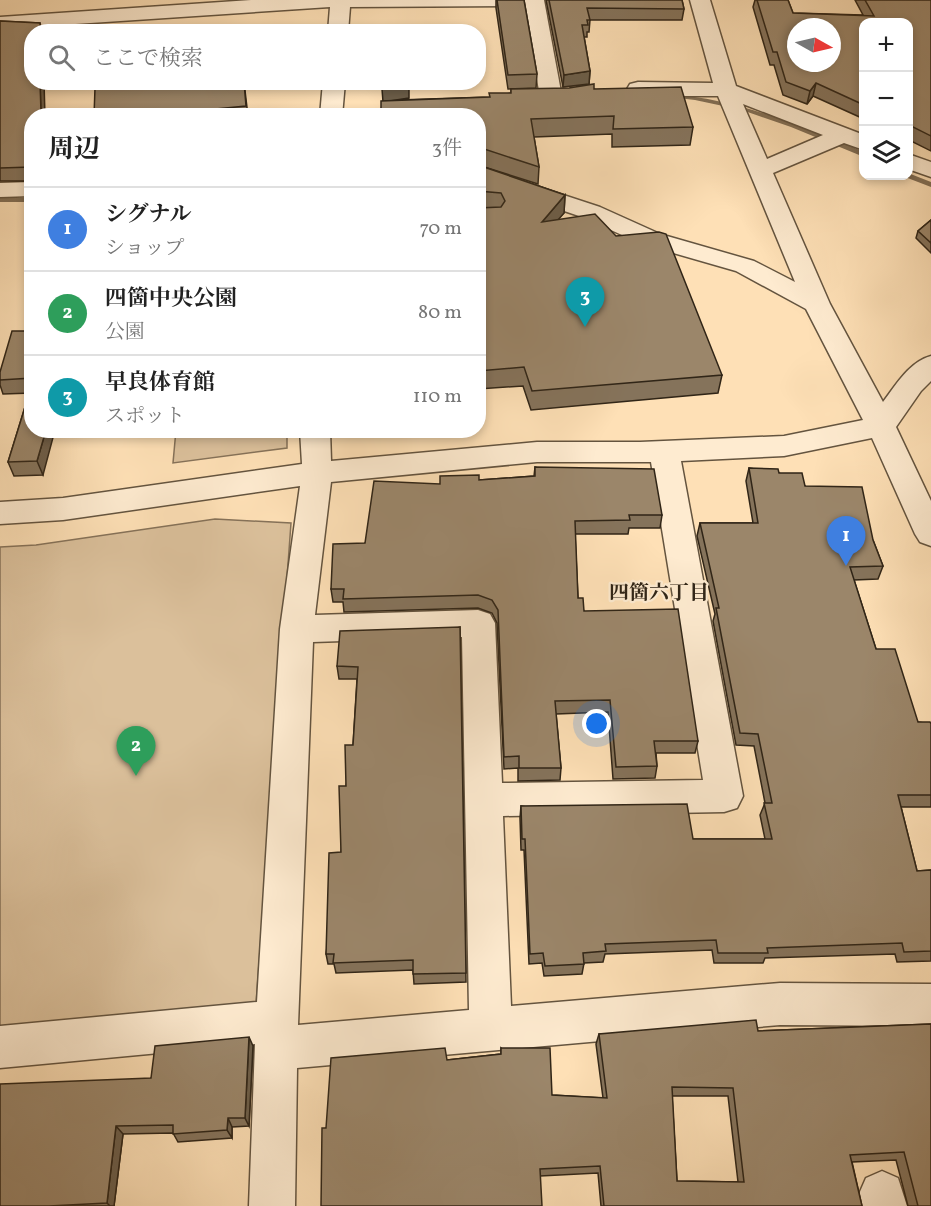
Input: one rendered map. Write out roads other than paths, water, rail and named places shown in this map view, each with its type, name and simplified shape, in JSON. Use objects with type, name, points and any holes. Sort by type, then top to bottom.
[{"type":"street","points":[[0,22],[341,1],[514,0]]},
{"type":"street","points":[[534,0],[550,97]]},
{"type":"street","points":[[700,0],[730,100],[817,304],[881,426],[931,534]]},
{"type":"street","points":[[339,24],[341,1]]},
{"type":"street","points":[[616,89],[730,100],[844,141]]},
{"type":"street","points":[[332,108],[333,90]]},
{"type":"street","points":[[759,167],[771,166],[844,141]]},
{"type":"street","points":[[913,163],[931,170]]},
{"type":"street","points":[[486,177],[591,212],[651,238],[745,266],[817,304]]},
{"type":"street","points":[[0,190],[24,189]]},
{"type":"street","points":[[0,513],[63,509],[317,473],[537,452],[664,451],[784,446],[881,426],[911,384],[931,365]]},
{"type":"street","points":[[272,1206],[277,1034],[297,629],[317,473],[315,438]]},
{"type":"street","points":[[483,800],[724,796],[664,451]]},
{"type":"street","points":[[297,629],[478,623],[491,1029]]},
{"type":"street","points":[[0,1047],[277,1034],[491,1029],[780,1004],[931,1005]]},
{"type":"waterway","points":[[671,96],[720,102],[769,116],[859,153]]},
{"type":"waterway","points":[[913,177],[931,185]]},
{"type":"waterway","points":[[0,200],[24,200]]},
{"type":"place","name":"早良体育館","points":[[585,327]]},
{"type":"place","name":"シグナル","points":[[846,566]]},
{"type":"place","name":"四箇中央公園","points":[[136,776]]},
{"type":"district","name":"四箇六丁目","points":[[659,592]]}]
